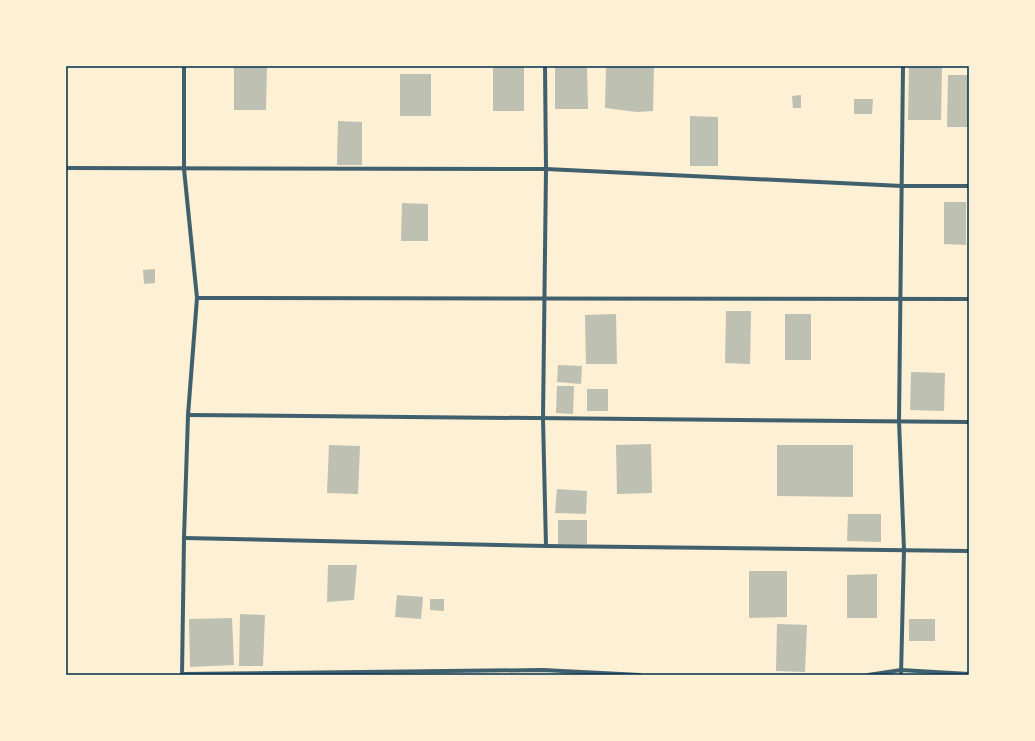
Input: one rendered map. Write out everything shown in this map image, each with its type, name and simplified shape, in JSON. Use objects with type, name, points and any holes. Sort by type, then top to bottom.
[{"type":"street","points":[[184,66],[184,169],[197,298],[188,415],[182,675],[543,670],[640,675]]},
{"type":"street","points":[[545,66],[546,169],[542,419],[546,546]]},
{"type":"street","points":[[901,675],[904,550],[899,421],[902,66]]},
{"type":"street","points":[[66,168],[546,169],[902,186],[969,186]]},
{"type":"street","points":[[197,298],[969,299]]},
{"type":"street","points":[[188,415],[969,422]]},
{"type":"street","points":[[184,538],[546,546],[969,551]]},
{"type":"street","points":[[543,670],[543,675]]},
{"type":"street","points":[[868,675],[901,670],[969,674]]},
{"type":"building","points":[[234,66],[267,66],[266,110],[234,110]]},
{"type":"building","points":[[493,66],[524,66],[524,111],[493,111]]},
{"type":"building","points":[[555,66],[587,66],[588,109],[555,109]]},
{"type":"building","points":[[606,66],[654,66],[653,111],[637,112],[605,108]]},
{"type":"building","points":[[909,66],[942,66],[941,120],[908,120]]},
{"type":"building","points":[[400,74],[431,74],[431,116],[400,116]]},
{"type":"building","points":[[948,75],[969,75],[969,127],[947,127]]},
{"type":"building","points":[[801,95],[801,108],[793,108],[792,96]]},
{"type":"building","points":[[854,99],[873,99],[872,114],[854,114]]},
{"type":"building","points":[[690,116],[718,117],[718,166],[690,166]]},
{"type":"building","points":[[338,121],[362,122],[362,165],[337,165]]},
{"type":"building","points":[[944,202],[966,202],[966,245],[944,244]]},
{"type":"building","points":[[402,203],[428,204],[428,241],[401,241]]},
{"type":"building","points":[[155,269],[155,283],[144,284],[143,270]]},
{"type":"building","points":[[726,311],[751,311],[750,364],[725,363]]},
{"type":"building","points":[[616,314],[617,364],[586,364],[585,315]]},
{"type":"building","points":[[785,314],[811,314],[811,360],[785,360]]},
{"type":"building","points":[[558,365],[582,366],[581,384],[557,382]]},
{"type":"building","points":[[911,372],[945,373],[944,411],[910,410]]},
{"type":"building","points":[[557,386],[574,386],[573,414],[556,413]]},
{"type":"building","points":[[587,389],[608,389],[608,411],[587,411]]},
{"type":"building","points":[[651,444],[652,493],[617,494],[616,445]]},
{"type":"building","points":[[329,445],[360,446],[358,494],[327,493]]},
{"type":"building","points":[[777,445],[853,445],[853,497],[777,496]]},
{"type":"building","points":[[557,489],[587,491],[586,514],[555,513]]},
{"type":"building","points":[[848,514],[881,514],[881,542],[847,541]]},
{"type":"building","points":[[558,520],[587,520],[587,544],[558,544]]},
{"type":"building","points":[[328,565],[357,565],[354,600],[327,602]]},
{"type":"building","points":[[749,571],[787,571],[787,617],[749,618]]},
{"type":"building","points":[[877,574],[877,618],[847,618],[847,575]]},
{"type":"building","points":[[397,595],[423,597],[421,619],[395,617]]},
{"type":"building","points":[[430,599],[444,599],[444,611],[430,610]]},
{"type":"building","points":[[240,614],[265,615],[263,666],[239,666]]},
{"type":"building","points":[[232,618],[234,665],[190,667],[189,619]]},
{"type":"building","points":[[909,619],[935,619],[935,641],[909,641]]},
{"type":"building","points":[[777,624],[807,625],[805,672],[776,671]]}]
